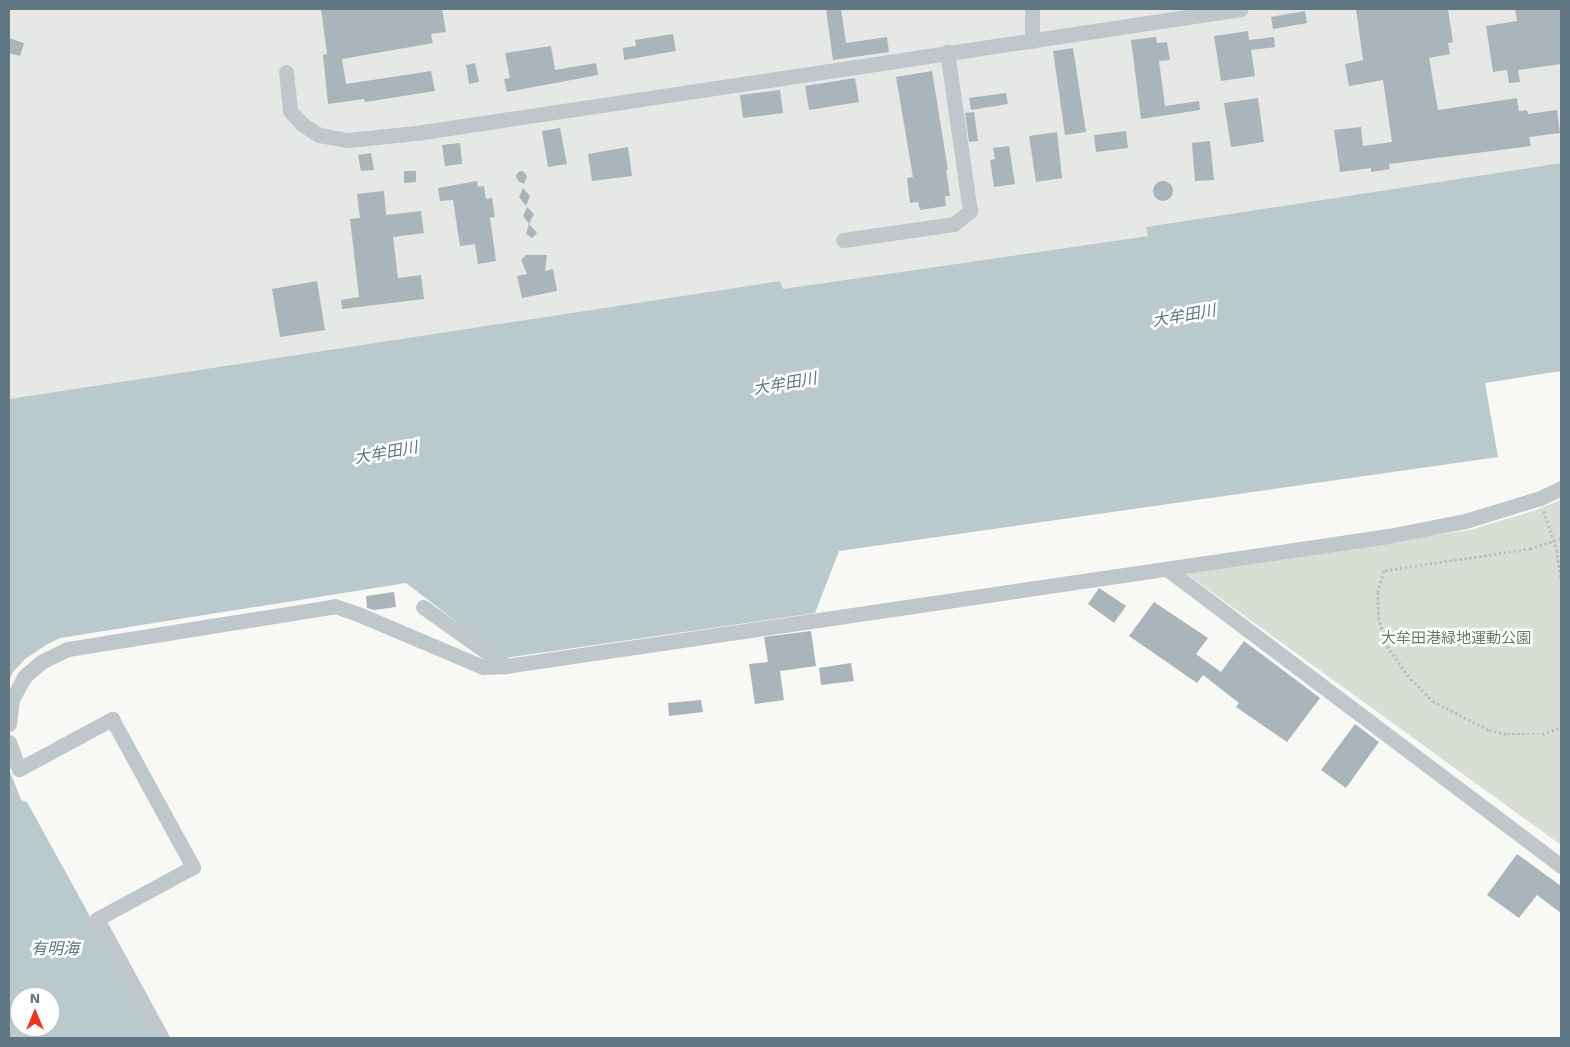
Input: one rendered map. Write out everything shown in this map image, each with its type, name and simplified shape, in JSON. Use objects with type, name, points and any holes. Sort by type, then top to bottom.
[{"type":"street","points":[[1032,9],[1032,41]]},
{"type":"street","points":[[286,72],[290,111],[302,124],[319,135],[348,140],[416,133],[1241,9]]},
{"type":"street","points":[[843,240],[954,224],[970,210],[947,52]]},
{"type":"street","points":[[9,724],[12,698],[25,676],[41,662],[68,649],[334,606],[358,614],[482,667],[506,666],[1388,536],[1465,521],[1540,498],[1561,488]]},
{"type":"street","points":[[1167,569],[1561,866]]},
{"type":"street","points":[[423,607],[506,666]]},
{"type":"street","points":[[9,742],[19,769],[112,719],[193,867],[96,919],[162,1038]]},
{"type":"path","points":[[1540,498],[1555,542],[1561,580]]},
{"type":"path","points":[[1561,540],[1531,549],[1384,571],[1379,587],[1378,600],[1378,617],[1387,646],[1410,679],[1433,701],[1489,730],[1507,734],[1542,734],[1561,727]]},
{"type":"shaded area","points":[[9,9],[1561,9],[1561,163],[1146,227],[1149,236],[783,289],[780,281],[9,399]]},
{"type":"green space","name":"大牟田港緑地運動公園","points":[[1561,500],[1561,845],[1184,572],[1470,530],[1533,511]]},
{"type":"water","name":"大牟田川","points":[[1561,163],[1561,371],[1485,383],[1498,457],[839,551],[815,613],[504,658],[406,583],[60,638],[25,659],[13,672],[9,680],[9,399],[780,281],[783,289],[1148,236],[1146,227]]},
{"type":"water","name":"有明海","points":[[9,769],[21,800],[27,802],[157,1038],[9,1038]]},
{"type":"building","points":[[321,9],[442,9],[446,32],[431,34],[433,43],[342,59],[346,84],[431,71],[435,91],[365,102],[364,99],[328,104],[323,55],[327,54]]},
{"type":"building","points":[[826,9],[841,9],[846,43],[887,37],[889,52],[833,60]]},
{"type":"building","points":[[1356,9],[1448,9],[1453,42],[1448,43],[1450,54],[1429,58],[1438,110],[1517,98],[1519,111],[1527,110],[1528,114],[1557,110],[1560,133],[1529,137],[1531,146],[1389,164],[1390,169],[1371,172],[1371,168],[1340,172],[1334,130],[1361,127],[1363,146],[1392,142],[1383,80],[1349,86],[1345,64],[1363,60]]},
{"type":"building","points":[[1515,9],[1561,9],[1561,64],[1518,70],[1520,82],[1509,83],[1507,70],[1493,72],[1486,26],[1517,21]]},
{"type":"building","points":[[1305,11],[1307,23],[1273,29],[1271,17]]},
{"type":"building","points":[[1248,31],[1249,40],[1274,37],[1275,47],[1251,50],[1255,76],[1221,81],[1214,36]]},
{"type":"building","points":[[673,34],[676,51],[624,60],[623,48],[636,46],[635,40]]},
{"type":"building","points":[[1156,37],[1157,43],[1167,42],[1170,60],[1159,61],[1165,106],[1199,101],[1200,110],[1141,119],[1131,40]]},
{"type":"building","points":[[9,38],[24,43],[20,56],[9,53]]},
{"type":"building","points":[[551,46],[555,70],[596,63],[598,75],[507,92],[504,79],[510,78],[505,53]]},
{"type":"building","points":[[1073,48],[1086,132],[1065,135],[1053,51]]},
{"type":"building","points":[[475,63],[479,82],[469,84],[466,65]]},
{"type":"building","points":[[932,71],[948,170],[946,170],[950,196],[945,196],[946,206],[920,210],[918,202],[910,203],[907,178],[913,177],[896,77]]},
{"type":"building","points":[[855,78],[859,102],[809,110],[805,86]]},
{"type":"building","points":[[780,90],[783,113],[743,118],[740,95]]},
{"type":"building","points":[[1006,93],[1008,104],[971,110],[969,98]]},
{"type":"building","points":[[1258,98],[1264,142],[1231,147],[1224,103]]},
{"type":"building","points":[[974,112],[978,141],[969,142],[965,113]]},
{"type":"building","points":[[560,128],[567,164],[548,167],[542,131]]},
{"type":"building","points":[[1126,131],[1128,148],[1096,152],[1094,135]]},
{"type":"building","points":[[1057,132],[1062,178],[1036,182],[1029,136]]},
{"type":"building","points":[[1210,141],[1214,180],[1195,181],[1192,143]]},
{"type":"building","points":[[460,143],[462,164],[445,166],[442,145]]},
{"type":"building","points":[[1009,146],[1015,184],[994,187],[990,160],[995,159],[993,148]]},
{"type":"building","points":[[628,147],[632,176],[592,181],[588,154]]},
{"type":"building","points":[[371,153],[374,170],[361,171],[358,155]]},
{"type":"building","points":[[404,171],[416,171],[416,182],[404,183]]},
{"type":"building","points":[[523,171],[527,176],[524,184],[518,181],[516,176],[518,172]]},
{"type":"building","points":[[477,181],[478,187],[484,186],[486,199],[492,198],[495,217],[490,218],[496,261],[478,264],[475,244],[460,246],[453,200],[440,201],[438,188]]},
{"type":"building","points":[[1163,181],[1170,184],[1173,191],[1170,198],[1163,201],[1156,198],[1153,191],[1156,184]]},
{"type":"building","points":[[523,188],[530,196],[526,206],[519,197]]},
{"type":"building","points":[[384,191],[386,215],[421,211],[424,233],[393,237],[398,278],[421,275],[424,299],[342,309],[341,300],[359,297],[350,219],[360,218],[357,194]]},
{"type":"building","points":[[527,207],[534,214],[529,224],[523,216]]},
{"type":"building","points":[[529,224],[537,233],[532,238],[526,234]]},
{"type":"building","points":[[526,255],[547,255],[545,271],[553,269],[557,291],[522,298],[517,276],[527,274],[521,260]]},
{"type":"building","points":[[317,281],[325,330],[280,337],[272,289]]},
{"type":"building","points":[[1099,588],[1126,606],[1114,623],[1088,604]]},
{"type":"building","points":[[394,592],[396,607],[374,610],[367,608],[366,596]]},
{"type":"building","points":[[1154,602],[1208,638],[1196,654],[1221,672],[1244,641],[1320,698],[1287,742],[1236,707],[1239,703],[1203,675],[1197,683],[1129,636]]},
{"type":"building","points":[[811,631],[816,666],[780,671],[784,700],[755,704],[749,664],[768,662],[764,637]]},
{"type":"building","points":[[851,663],[854,681],[821,685],[819,668]]},
{"type":"building","points":[[701,700],[703,712],[669,716],[668,703]]},
{"type":"building","points":[[1355,724],[1379,742],[1346,788],[1321,770]]},
{"type":"building","points":[[1517,854],[1561,886],[1561,913],[1537,895],[1519,918],[1487,895]]}]
